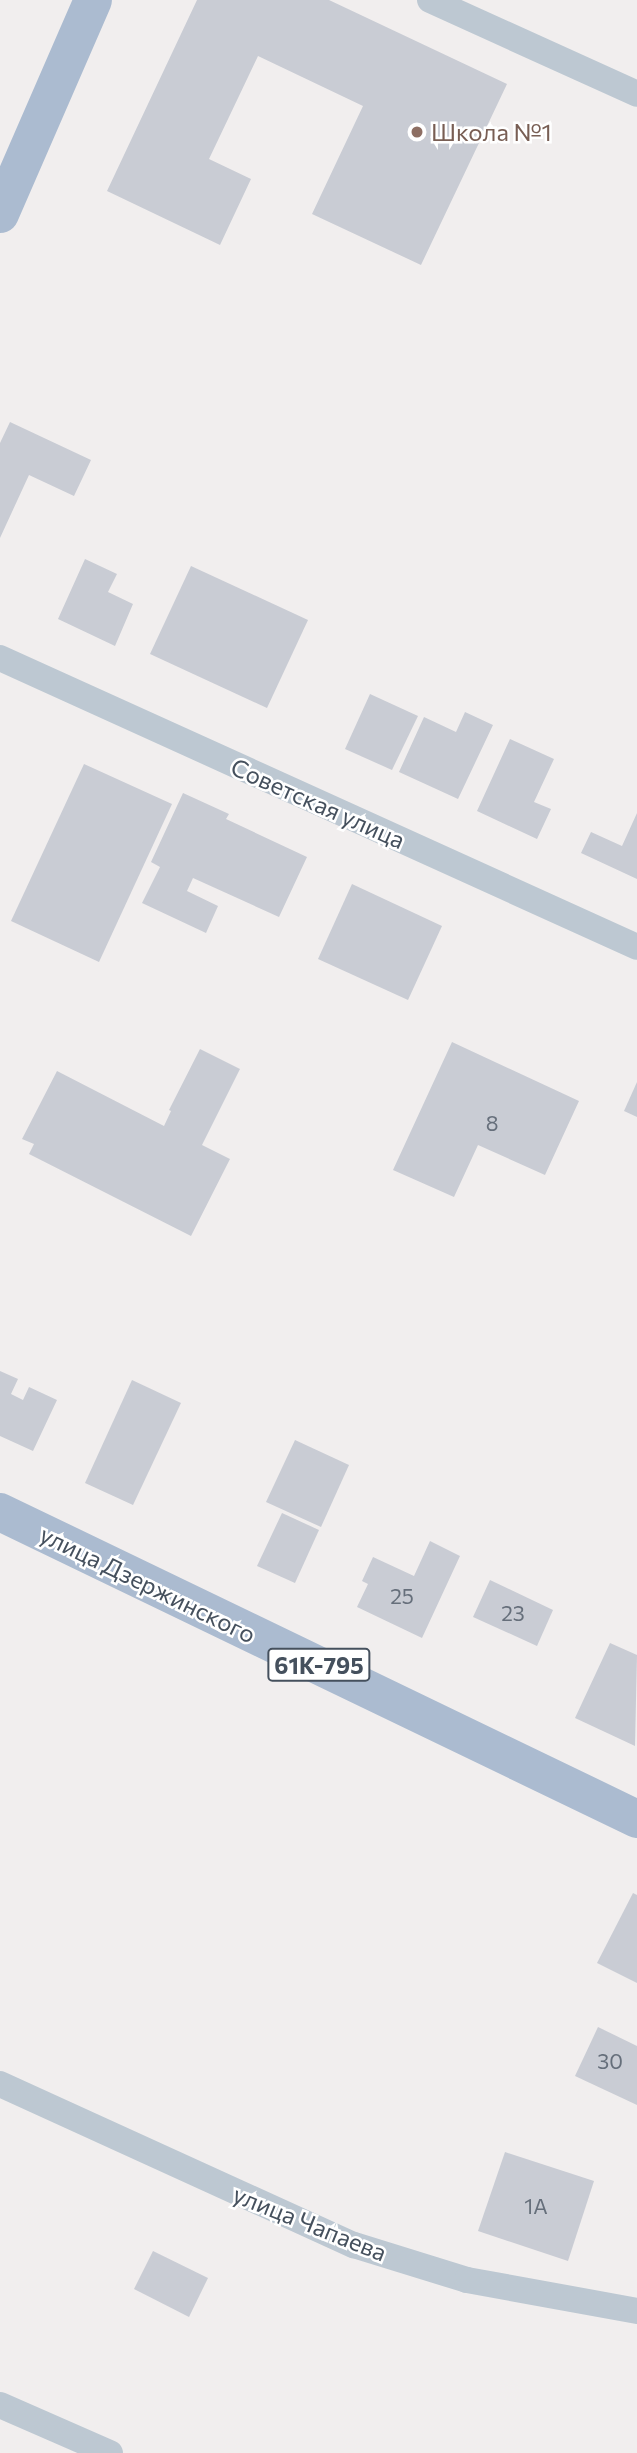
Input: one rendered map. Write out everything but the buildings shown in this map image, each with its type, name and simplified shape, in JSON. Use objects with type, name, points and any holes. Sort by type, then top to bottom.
[{"type":"main road","points":[[0,214],[93,0]]},
{"type":"main road","name":"улица Дзержинского","points":[[0,1513],[637,1819]]},
{"type":"street","points":[[430,0],[637,94]]},
{"type":"street","name":"Советская улица","points":[[0,658],[637,947]]},
{"type":"street","name":"улица Чапаева","points":[[0,2084],[354,2245],[467,2280],[637,2311]]},
{"type":"street","points":[[0,2405],[110,2453]]},
{"type":"place","name":"Школа №1","points":[[417,132]]}]
